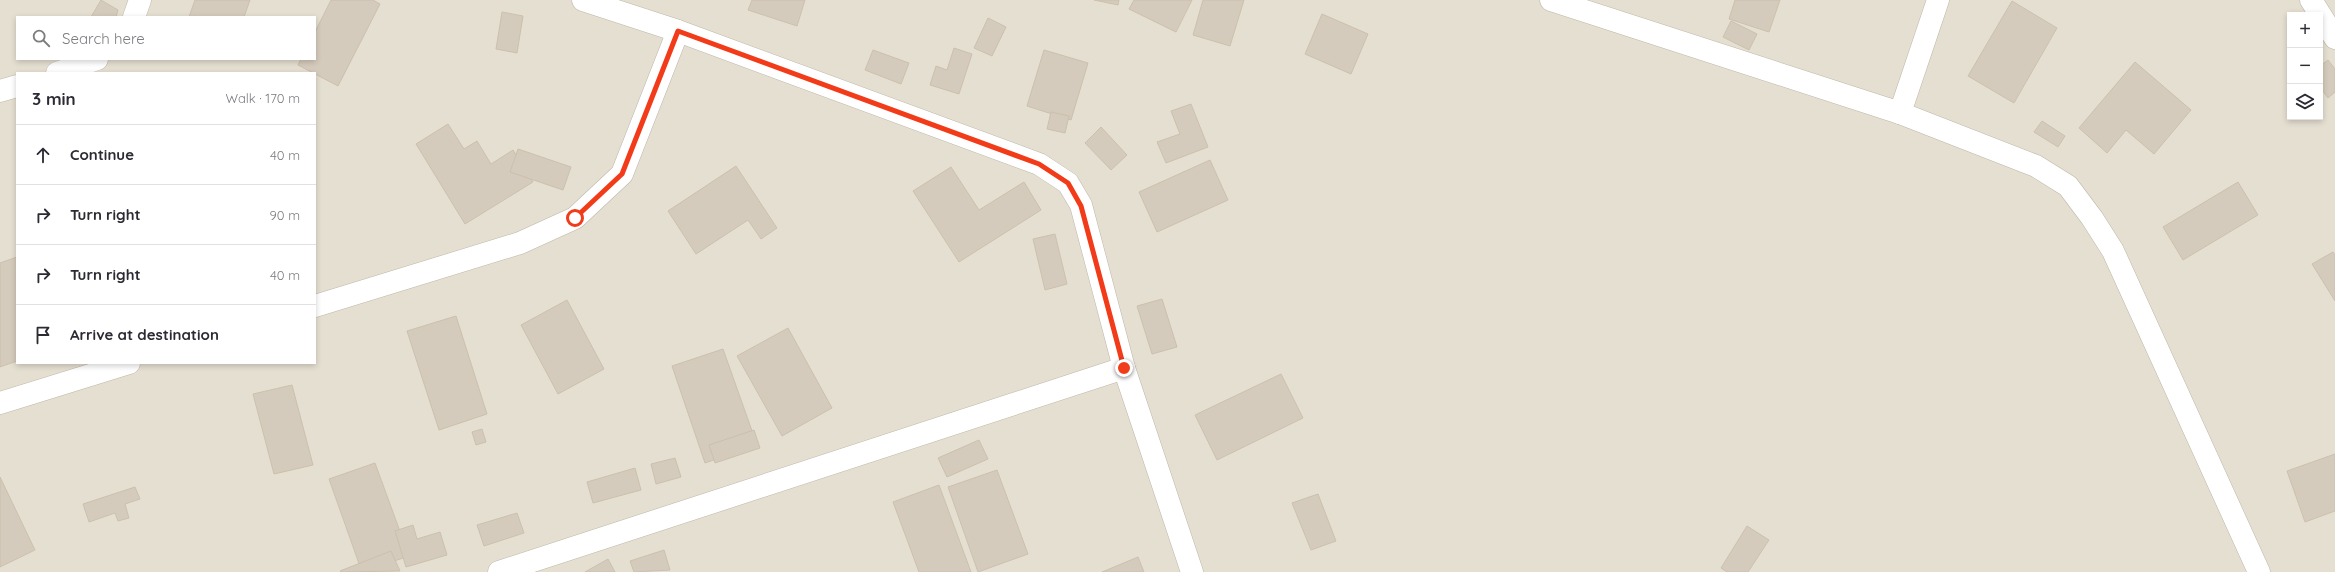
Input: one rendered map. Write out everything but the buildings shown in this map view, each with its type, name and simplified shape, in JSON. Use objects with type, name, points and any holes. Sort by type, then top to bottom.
[{"type":"street","points":[[134,16],[140,0]]},
{"type":"street","points":[[583,0],[678,31],[1039,164],[1068,183],[1081,206],[1124,368],[1192,572]]},
{"type":"street","points":[[1551,0],[1900,113],[2036,166],[2068,186],[2092,218],[2113,251],[2259,572]]},
{"type":"street","points":[[1900,113],[1938,0]]},
{"type":"street","points":[[2311,0],[2335,38]]},
{"type":"street","points":[[316,306],[520,243],[575,218],[622,174],[678,31]]},
{"type":"street","points":[[61,72],[94,60]]},
{"type":"street","points":[[0,91],[16,86]]},
{"type":"street","points":[[0,403],[126,364]]},
{"type":"street","points":[[499,572],[1124,368]]},
{"type":"shaded area","points":[[0,0],[2335,0],[2335,572],[0,572]]},
{"type":"route","points":[[575,218],[622,174],[678,31],[1039,164],[1068,183],[1081,206],[1124,368]]}]
